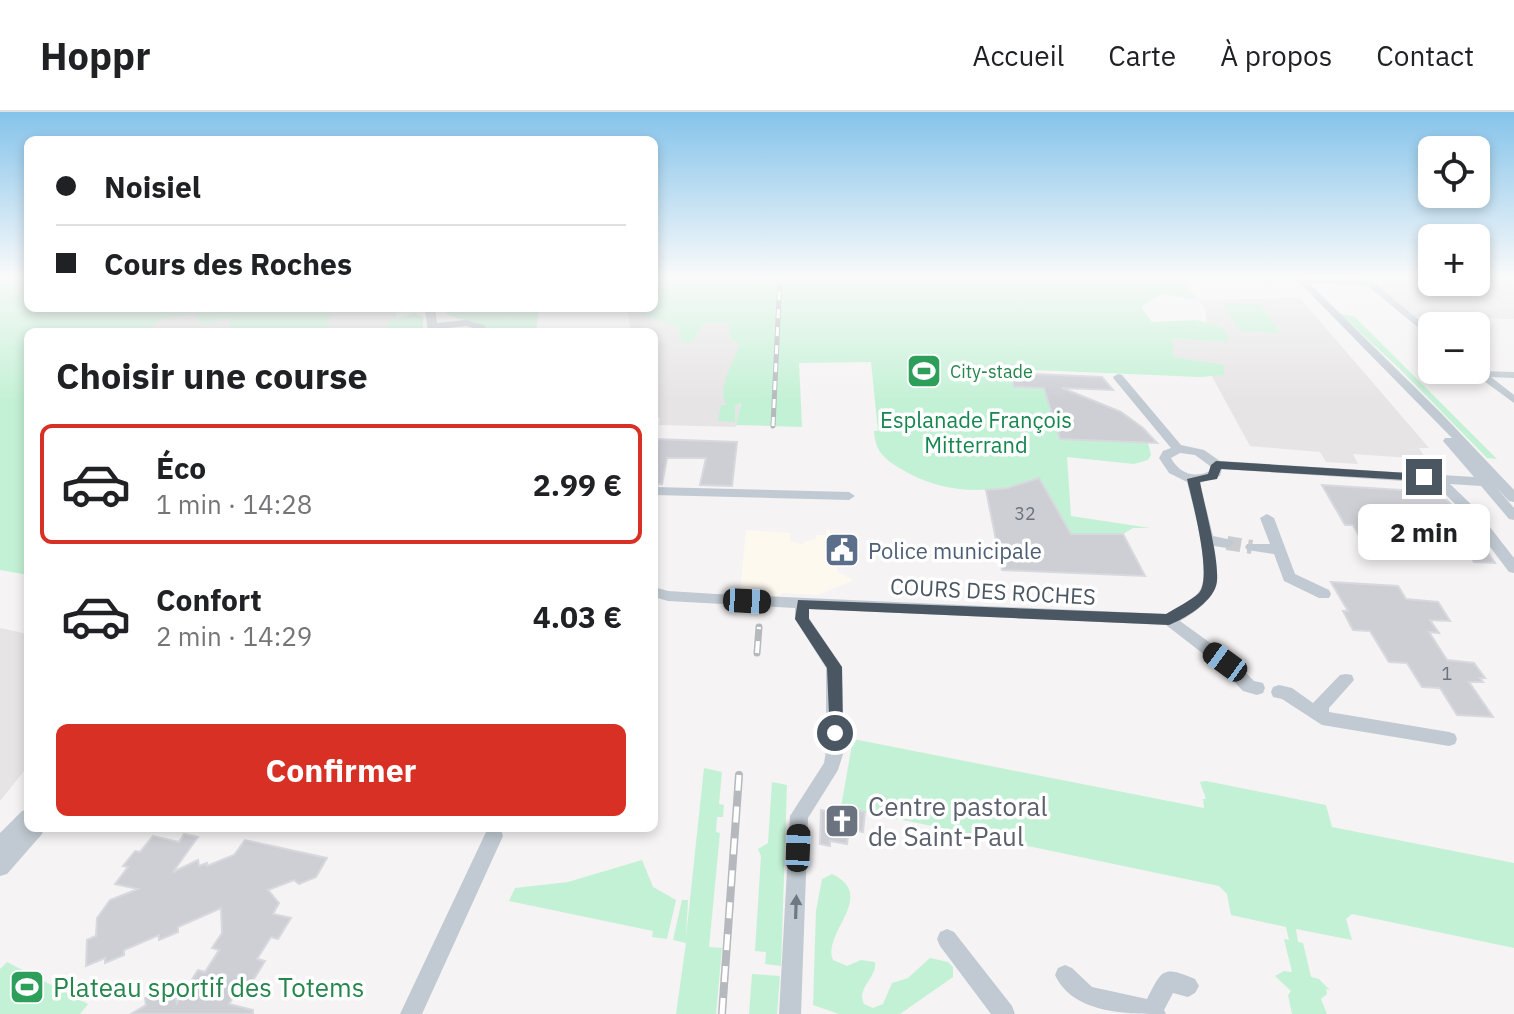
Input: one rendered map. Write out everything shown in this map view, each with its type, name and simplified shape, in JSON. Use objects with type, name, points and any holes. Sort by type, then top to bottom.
[{"type":"street","points":[[1339,318],[1507,484],[1514,498]]},
{"type":"street","points":[[441,328],[466,323],[480,328]]},
{"type":"street","points":[[1366,345],[1514,516]]},
{"type":"street","points":[[1490,373],[1514,375]]},
{"type":"street","points":[[1118,377],[1178,449]]},
{"type":"street","points":[[1490,379],[1514,400]]},
{"type":"street","points":[[1216,465],[1213,477],[1193,479],[1176,473],[1166,463],[1167,454],[1178,449],[1200,452],[1216,465],[1507,484]]},
{"type":"street","points":[[1437,478],[1471,512],[1514,568]]},
{"type":"street","points":[[1193,479],[1206,540],[1209,589],[1184,612],[1169,620],[1225,662],[1249,686],[1257,688]]},
{"type":"street","points":[[658,491],[849,496]]},
{"type":"street","points":[[1267,518],[1289,577],[1324,594]]},
{"type":"street","points":[[1206,540],[1227,543]]},
{"type":"street","points":[[1252,547],[1277,550]]},
{"type":"street","name":"COURS DES ROCHES","points":[[658,593],[802,604],[1169,620]]},
{"type":"street","points":[[790,1014],[799,816],[832,765],[835,751],[834,667],[802,619],[802,604]]},
{"type":"street","points":[[1322,718],[1320,706],[1346,680]]},
{"type":"street","points":[[1279,692],[1286,693],[1322,718],[1449,739]]},
{"type":"street","points":[[0,846],[24,821]]},
{"type":"street","points":[[0,867],[31,832]]},
{"type":"street","points":[[411,1014],[494,836]]},
{"type":"street","points":[[947,939],[1004,1014]]},
{"type":"street","points":[[1065,975],[1086,996],[1154,1012],[1168,981],[1188,986]]},
{"type":"shaded area","points":[[163,318],[396,318],[397,328],[151,328]]},
{"type":"shaded area","points":[[629,318],[718,318],[755,324],[736,427],[659,425],[658,328],[630,328]]},
{"type":"shaded area","points":[[1206,318],[1317,318],[1429,448],[1419,448],[1426,459],[1353,454],[1358,464],[1326,462],[1320,452],[1250,446],[1210,373],[1172,356],[1157,333],[1207,327]]},
{"type":"shaded area","points":[[826,529],[830,529],[838,572],[854,580],[818,595],[760,595],[759,592],[740,591],[746,530],[790,533],[790,541],[802,545],[816,539],[817,535],[826,535]]},
{"type":"shaded area","points":[[0,628],[24,633],[24,771],[0,801]]},
{"type":"green space","points":[[0,318],[169,318],[151,328],[24,328],[24,574],[0,570]]},
{"type":"green space","points":[[197,318],[232,318],[201,325]]},
{"type":"green space","points":[[232,318],[329,318],[328,328],[228,328]]},
{"type":"green space","points":[[423,318],[423,328],[386,328],[389,321]]},
{"type":"green space","points":[[458,318],[538,318],[536,328],[472,328],[482,325]]},
{"type":"green space","name":"Esplanade François Mitterrand","points":[[650,318],[1197,320],[1224,328],[1229,342],[1172,338],[1174,357],[1224,365],[1224,375],[1200,377],[1009,369],[1014,387],[1044,388],[1060,439],[1148,443],[1151,455],[1148,460],[1134,464],[1067,457],[1071,516],[1150,528],[1133,528],[1123,534],[1071,534],[1039,479],[986,490],[951,488],[917,478],[885,458],[875,438],[874,431],[878,431],[871,362],[799,363],[802,427],[736,425],[741,403],[735,405],[735,422],[718,421],[721,405],[727,405],[723,392],[740,345],[730,337],[729,323],[704,323],[693,341],[688,343],[680,340],[679,327]]},
{"type":"green space","points":[[1232,318],[1270,318],[1280,333],[1240,331]]},
{"type":"green space","points":[[1345,318],[1356,318],[1418,380],[1418,384],[1422,384],[1497,459],[1487,458],[1399,368]]},
{"type":"green space","points":[[853,739],[1204,808],[1203,799],[1206,799],[1200,782],[1206,781],[1326,805],[1332,827],[1514,863],[1514,948],[1352,914],[1346,919],[1352,940],[1296,929],[1298,942],[1303,943],[1311,977],[1319,979],[1330,990],[1326,989],[1327,994],[1321,999],[1327,1014],[1292,1014],[1288,995],[1291,991],[1275,976],[1284,971],[1292,972],[1284,939],[1289,940],[1286,927],[1231,915],[1227,894],[1219,886],[841,807]]},
{"type":"green space","points":[[704,768],[722,772],[719,804],[724,805],[723,817],[717,817],[716,832],[720,833],[709,947],[722,948],[716,1014],[676,1014],[686,943],[673,940],[682,900],[688,900],[686,937]]},
{"type":"green space","points":[[772,782],[787,785],[781,966],[765,964],[766,952],[755,951],[761,856],[758,849],[768,843]]},
{"type":"green space","points":[[642,860],[653,887],[676,900],[667,939],[652,937],[653,931],[509,901],[515,888],[568,882]]},
{"type":"green space","points":[[832,874],[845,883],[850,893],[850,903],[832,949],[833,960],[847,966],[861,960],[875,962],[873,973],[864,988],[864,1004],[873,1008],[883,1004],[892,983],[908,978],[930,958],[948,962],[953,967],[953,977],[900,1014],[839,1014],[813,1005],[816,911],[822,879]]},
{"type":"green space","name":"Plateau sportif des Totems","points":[[7,962],[88,1004],[80,1014],[0,1014],[0,969]]},
{"type":"green space","points":[[752,974],[780,976],[777,1014],[749,1014]]},
{"type":"building","points":[[1010,373],[1102,377],[1113,390],[1062,388],[1121,412],[1157,443],[1060,439],[1044,388],[1014,387]]},
{"type":"building","points":[[658,439],[737,442],[732,486],[700,485],[706,458],[667,458],[662,484],[658,484]]},
{"type":"building","points":[[1039,478],[1071,534],[1123,534],[1145,576],[1002,570],[986,490],[1008,488]]},
{"type":"building","points":[[1322,485],[1432,492],[1444,497],[1464,517],[1495,563],[1474,562],[1438,517],[1384,512],[1406,546],[1363,543],[1353,525],[1345,525]]},
{"type":"building","points":[[1331,582],[1398,586],[1406,599],[1438,602],[1450,621],[1430,620],[1439,633],[1429,632],[1447,660],[1474,663],[1485,678],[1480,678],[1483,682],[1469,682],[1493,717],[1457,715],[1440,688],[1422,687],[1407,663],[1389,662],[1370,631],[1353,630],[1343,611],[1348,611]]},
{"type":"building","name":"Centre pastoral de Saint-Paul","points":[[832,805],[865,812],[863,832],[849,829],[847,844],[830,841],[830,846],[820,844],[821,810],[831,812]]},
{"type":"building","points":[[184,834],[198,837],[173,872],[198,860],[199,866],[207,863],[207,866],[234,855],[245,840],[327,858],[316,877],[299,884],[294,880],[268,890],[279,903],[273,914],[291,918],[278,939],[271,937],[257,959],[265,961],[251,984],[243,982],[229,1004],[253,1010],[253,1014],[131,1014],[146,1005],[145,998],[172,982],[177,1003],[198,970],[205,972],[219,950],[212,948],[222,933],[221,908],[178,927],[178,932],[159,940],[159,935],[124,950],[124,955],[105,963],[105,958],[86,966],[87,940],[96,936],[97,918],[110,900],[138,889],[115,884],[128,867],[123,866],[153,836],[179,842]]},
{"type":"tunnel","points":[[1227,543],[1252,547]]},
{"type":"railway","points":[[773,426],[778,318]]},
{"type":"railway","points":[[757,653],[759,627]]},
{"type":"railway","points":[[722,1014],[739,775]]},
{"type":"place","name":"City-stade","points":[[924,371]]},
{"type":"place","name":"Police municipale","points":[[842,550]]},
{"type":"place","name":"Centre pastoral de Saint-Paul","points":[[842,821]]},
{"type":"place","name":"Plateau sportif des Totems","points":[[27,987]]},
{"type":"route","points":[[835,733],[834,667],[802,619],[802,604],[1169,620],[1184,612],[1209,589],[1206,540],[1193,479],[1213,477],[1218,469],[1216,465],[1424,477]]}]
